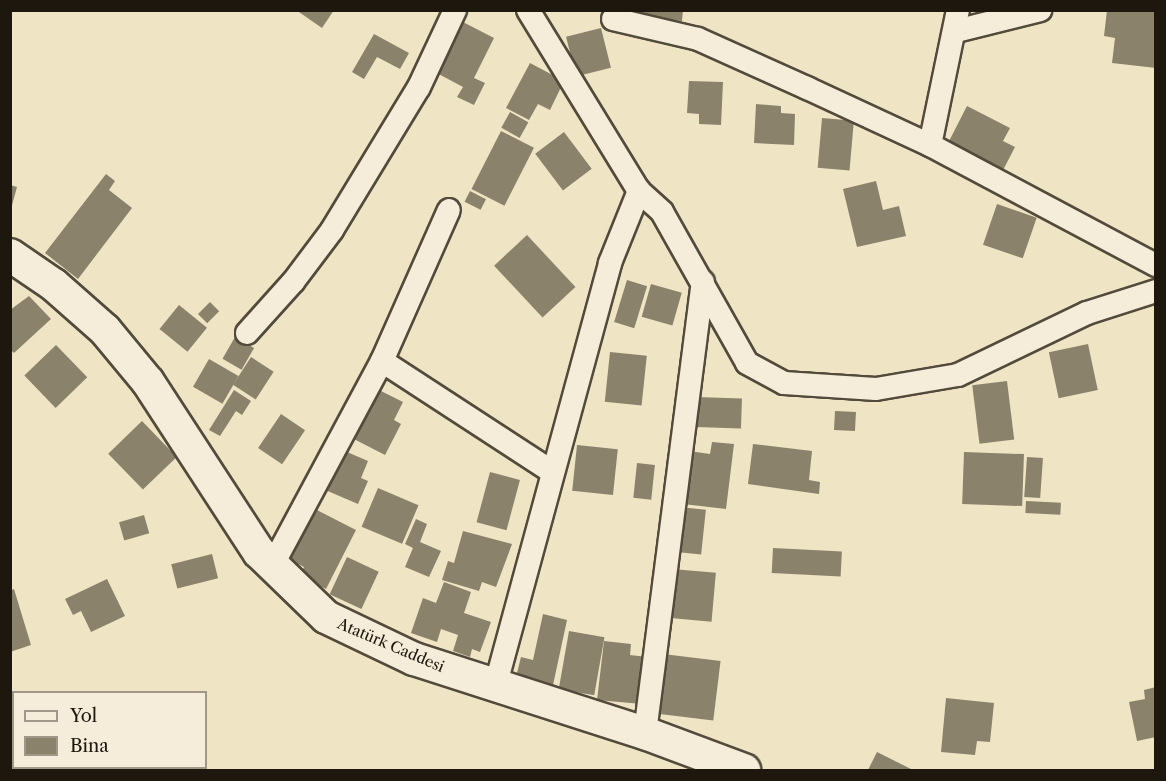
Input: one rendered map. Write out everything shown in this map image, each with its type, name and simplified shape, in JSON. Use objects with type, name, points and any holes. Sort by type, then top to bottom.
[{"type":"street","points":[[247,333],[293,282],[332,230],[419,87],[455,10]]},
{"type":"street","points":[[528,10],[639,191],[662,212],[747,363],[784,383],[876,389],[958,375],[1087,313],[1155,291]]},
{"type":"street","points":[[930,145],[957,21],[1040,10]]},
{"type":"street","points":[[613,19],[698,39],[930,145],[1155,265]]},
{"type":"street","points":[[495,687],[551,471],[610,263],[639,191]]},
{"type":"street","points":[[272,566],[382,361],[449,210]]},
{"type":"street","name":"Atatürk Caddesi","points":[[10,255],[54,285],[123,350],[195,451],[246,535],[272,566],[326,617],[351,631],[414,659],[495,687],[645,733],[737,769]]},
{"type":"street","points":[[645,733],[703,282]]},
{"type":"street","points":[[382,361],[551,471]]},
{"type":"building","points":[[296,10],[334,10],[322,28]]},
{"type":"building","points":[[631,10],[683,10],[682,21],[631,18]]},
{"type":"building","points":[[1107,10],[1156,10],[1156,68],[1112,63],[1115,38],[1104,36]]},
{"type":"building","points":[[459,20],[494,38],[474,78],[485,83],[474,105],[457,97],[463,87],[433,71]]},
{"type":"building","points":[[601,28],[611,68],[576,76],[566,37]]},
{"type":"building","points":[[374,34],[409,53],[400,69],[377,57],[364,79],[352,72]]},
{"type":"building","points":[[530,63],[564,81],[550,110],[538,104],[529,120],[506,108]]},
{"type":"building","points":[[689,81],[723,82],[721,125],[699,124],[699,114],[687,113]]},
{"type":"building","points":[[756,104],[781,106],[781,113],[795,114],[794,145],[754,143]]},
{"type":"building","points":[[967,106],[1010,128],[1003,141],[1015,147],[1000,176],[946,147]]},
{"type":"building","points":[[510,112],[528,122],[520,138],[501,128]]},
{"type":"building","points":[[822,118],[854,121],[850,171],[818,168]]},
{"type":"building","points":[[501,131],[534,148],[504,206],[471,189]]},
{"type":"building","points":[[564,132],[592,169],[563,190],[535,154]]},
{"type":"building","points":[[106,174],[115,181],[109,190],[132,208],[78,279],[45,253]]},
{"type":"building","points":[[876,181],[883,210],[899,206],[906,236],[857,247],[843,189]]},
{"type":"building","points":[[10,185],[17,187],[11,209],[10,209]]},
{"type":"building","points":[[470,191],[486,199],[481,210],[465,202]]},
{"type":"building","points":[[997,204],[1037,218],[1023,258],[983,245]]},
{"type":"building","points":[[527,235],[575,287],[543,318],[494,266]]},
{"type":"building","points":[[627,280],[647,286],[634,328],[614,322]]},
{"type":"building","points":[[651,284],[682,293],[672,326],[642,317]]},
{"type":"building","points":[[29,296],[51,319],[14,353],[10,349],[10,310]]},
{"type":"building","points":[[210,302],[219,311],[207,323],[198,314]]},
{"type":"building","points":[[179,305],[207,328],[187,352],[159,329]]},
{"type":"building","points":[[235,337],[254,348],[242,370],[222,359]]},
{"type":"building","points":[[1088,344],[1098,390],[1059,398],[1049,352]]},
{"type":"building","points":[[56,345],[87,377],[56,408],[24,376]]},
{"type":"building","points":[[610,352],[647,356],[642,406],[605,402]]},
{"type":"building","points":[[251,357],[274,372],[256,399],[233,385]]},
{"type":"building","points":[[209,359],[238,376],[222,404],[193,387]]},
{"type":"building","points":[[1007,381],[1014,440],[979,444],[972,385]]},
{"type":"building","points":[[373,387],[403,402],[394,420],[401,424],[385,455],[348,436]]},
{"type":"building","points":[[234,390],[251,401],[242,415],[236,411],[220,436],[209,430]]},
{"type":"building","points":[[696,397],[742,399],[741,429],[695,427]]},
{"type":"building","points":[[835,411],[856,412],[855,431],[834,430]]},
{"type":"building","points":[[281,414],[305,430],[282,464],[258,448]]},
{"type":"building","points":[[142,421],[177,457],[143,490],[108,454]]},
{"type":"building","points":[[712,442],[734,444],[726,509],[683,504],[689,451],[710,454]]},
{"type":"building","points":[[753,444],[812,451],[809,480],[820,482],[819,494],[748,484]]},
{"type":"building","points":[[577,445],[618,449],[613,495],[572,491]]},
{"type":"building","points":[[340,449],[368,461],[361,478],[368,481],[358,504],[323,489]]},
{"type":"building","points":[[964,452],[1024,454],[1022,506],[962,504]]},
{"type":"building","points":[[1027,457],[1043,458],[1040,498],[1024,497]]},
{"type":"building","points":[[637,463],[655,465],[651,500],[633,498]]},
{"type":"building","points":[[490,472],[520,480],[506,530],[477,522]]},
{"type":"building","points":[[378,488],[419,505],[402,544],[362,527]]},
{"type":"building","points":[[1026,501],[1061,503],[1060,515],[1025,513]]},
{"type":"building","points":[[309,506],[356,530],[326,589],[300,576],[304,567],[284,557]]},
{"type":"building","points":[[679,507],[706,510],[701,555],[674,552]]},
{"type":"building","points":[[144,515],[149,533],[124,540],[119,522]]},
{"type":"building","points":[[416,519],[427,524],[420,542],[441,551],[429,577],[405,567],[413,548],[405,544]]},
{"type":"building","points":[[463,531],[512,544],[496,587],[482,582],[479,591],[442,580],[448,561],[454,563]]},
{"type":"building","points":[[773,548],[842,552],[841,577],[772,573]]},
{"type":"building","points":[[212,554],[218,578],[177,588],[171,564]]},
{"type":"building","points":[[347,557],[379,572],[361,609],[330,594]]},
{"type":"building","points":[[672,569],[716,573],[712,622],[668,618]]},
{"type":"building","points":[[107,579],[125,616],[91,632],[81,611],[73,615],[65,599]]},
{"type":"building","points":[[444,582],[471,592],[464,613],[491,622],[480,652],[472,649],[470,657],[453,651],[458,635],[441,629],[437,642],[411,633],[423,598],[436,603]]},
{"type":"building","points":[[14,589],[31,645],[10,652],[10,591]]},
{"type":"building","points":[[543,614],[567,620],[553,685],[516,677],[521,657],[533,660]]},
{"type":"building","points":[[569,631],[604,637],[594,695],[559,689]]},
{"type":"building","points":[[604,641],[631,644],[630,655],[647,657],[642,704],[597,700]]},
{"type":"building","points":[[663,654],[721,661],[713,721],[656,714]]},
{"type":"building","points":[[1156,687],[1156,737],[1137,741],[1129,702],[1145,699],[1144,690]]},
{"type":"building","points":[[946,698],[994,703],[990,742],[977,741],[975,755],[941,752]]},
{"type":"building","points":[[877,752],[913,770],[868,770]]}]
